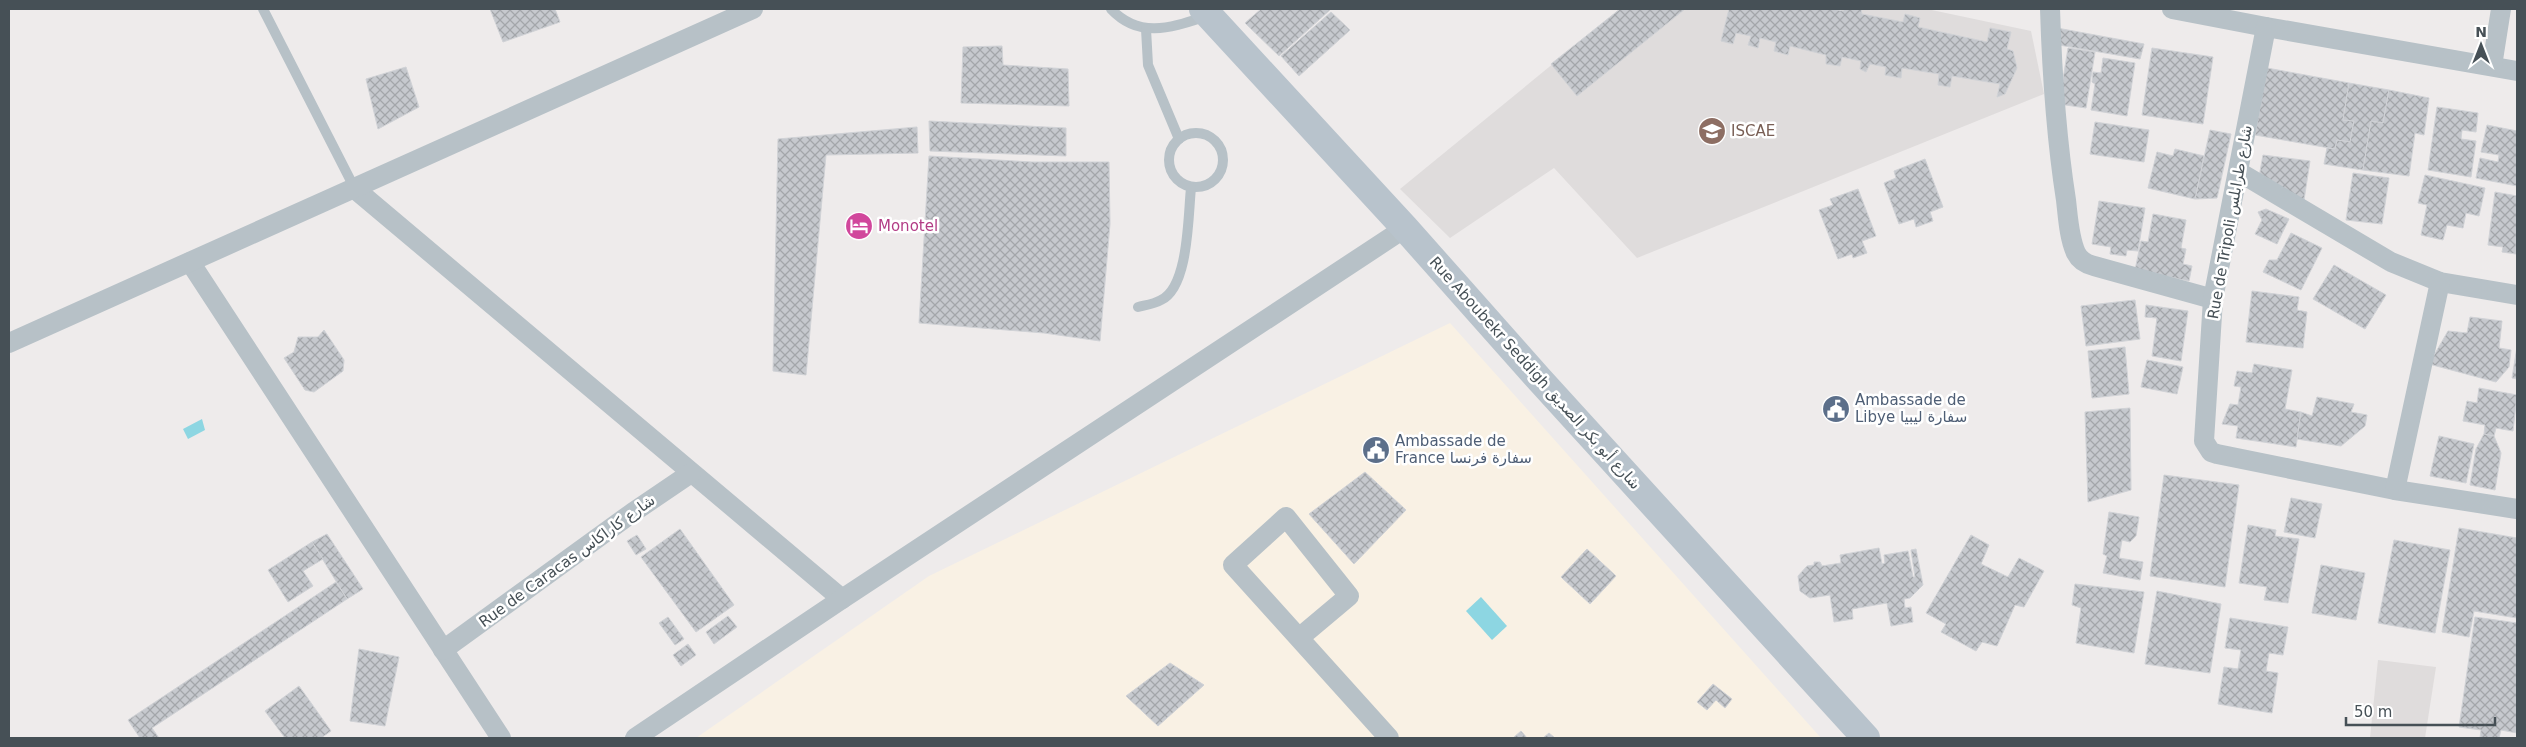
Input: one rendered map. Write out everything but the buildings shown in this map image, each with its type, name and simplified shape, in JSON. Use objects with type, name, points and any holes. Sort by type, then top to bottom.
[{"type":"street","points":[[9,343],[355,190],[753,9]]},
{"type":"street","points":[[2050,9],[2052,96],[2056,133],[2070,227],[2077,255],[2087,264],[2213,299]]},
{"type":"street","points":[[2172,9],[2266,28],[2517,71]]},
{"type":"street","points":[[2492,66],[2501,9]]},
{"type":"street","name":"Rue Aboubekr Seddigh شارع أبو بكر الصديق","points":[[1209,11],[1545,386],[1866,738]]},
{"type":"street","name":"Rue de Tripoli شارع طرابلس","points":[[2266,28],[2213,299],[2204,441],[2206,447],[2217,454],[2395,490]]},
{"type":"street","points":[[2239,172],[2391,262],[2440,282],[2517,294]]},
{"type":"street","points":[[355,190],[842,599]]},
{"type":"street","points":[[635,738],[842,599],[1405,228]]},
{"type":"street","points":[[190,262],[501,738]]},
{"type":"street","points":[[2440,282],[2395,490],[2517,509]]},
{"type":"street","name":"Rue de Caracas شارع كاراكاس","points":[[444,650],[632,513],[691,473]]},
{"type":"street","points":[[1299,638],[1349,596],[1286,517],[1233,565],[1389,738]]},
{"type":"lane","points":[[263,9],[355,190]]},
{"type":"lane","points":[[1111,9],[1118,16],[1146,29],[1169,29],[1209,11]]},
{"type":"lane","points":[[1146,29],[1148,65],[1178,139]]},
{"type":"lane","points":[[1202,133],[1213,139],[1221,148],[1224,160],[1222,172],[1218,177],[1203,187],[1191,188],[1180,182],[1172,173],[1168,161],[1171,149],[1178,139],[1190,134],[1202,133]]},
{"type":"lane","points":[[1138,307],[1162,300],[1176,283],[1183,263],[1191,188]]},
{"type":"shaded area","name":"ISCAE","points":[[1620,9],[1927,9],[2031,31],[2044,94],[1637,258],[1554,168],[1450,238],[1400,189]]},
{"type":"shaded area","name":"Ambassade de France سفارة فرنسا","points":[[1450,323],[1821,738],[696,738],[929,576]]},
{"type":"shaded area","points":[[2378,660],[2436,667],[2425,738],[2370,738]]},
{"type":"water","points":[[202,419],[205,430],[188,439],[183,429]]},
{"type":"water","points":[[1481,597],[1507,626],[1492,640],[1466,611]]},
{"type":"place","name":"ISCAE","points":[[1712,131]]},
{"type":"place","name":"Monotel","points":[[859,226]]},
{"type":"place","name":"Ambassade de Libye سفارة ليبيا","points":[[1836,409]]},
{"type":"place","name":"Ambassade de France سفارة فرنسا","points":[[1376,450]]}]
